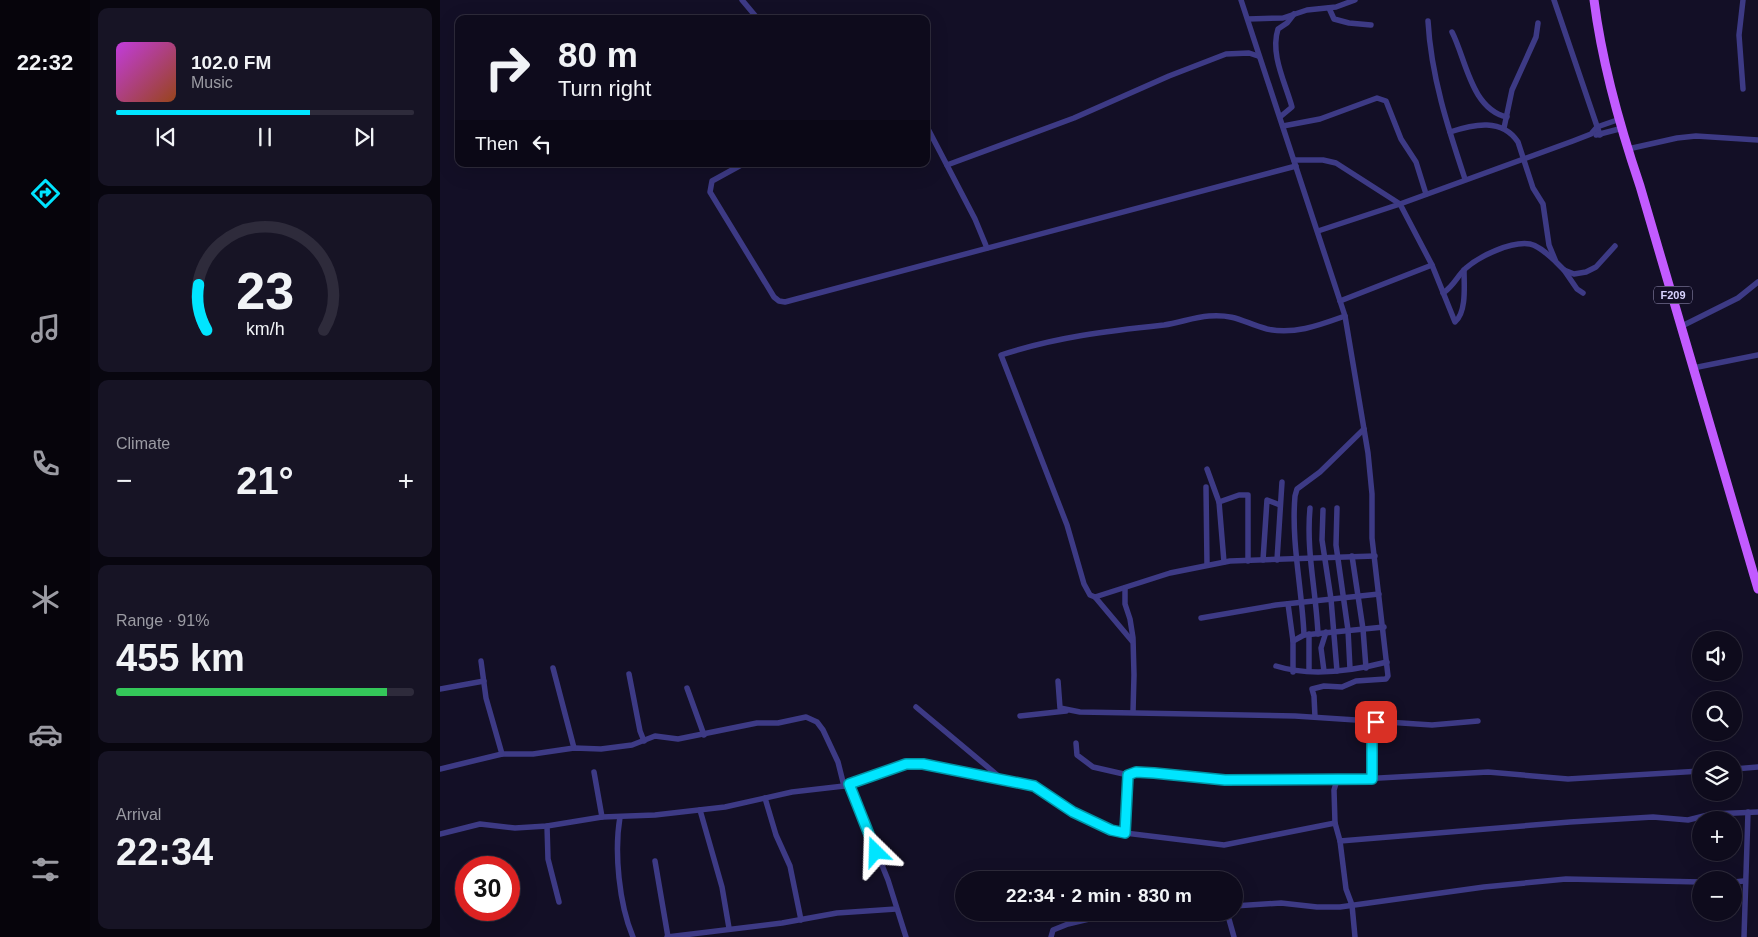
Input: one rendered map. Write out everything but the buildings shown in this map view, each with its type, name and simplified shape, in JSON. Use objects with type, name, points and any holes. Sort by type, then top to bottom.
[{"type":"main road","name":"F209","points":[[1594,0],[1604,55],[1628,150],[1682,326],[1758,589]]},
{"type":"street","points":[[742,0],[755,15]]},
{"type":"street","points":[[1241,0],[1345,316],[1364,429],[1372,494],[1375,556],[1389,672],[1386,679],[1356,681],[1342,686],[1324,686],[1312,689],[1315,718]]},
{"type":"street","points":[[1248,19],[1284,18],[1307,10],[1329,8],[1355,0]]},
{"type":"street","points":[[1554,0],[1600,135]]},
{"type":"street","points":[[1743,0],[1739,35],[1743,89]]},
{"type":"street","points":[[1329,8],[1334,19],[1350,24],[1371,25]]},
{"type":"street","points":[[1280,118],[1292,107],[1276,52],[1275,40],[1278,28],[1287,23],[1294,14]]},
{"type":"street","points":[[1428,21],[1432,62],[1450,132],[1465,180]]},
{"type":"street","points":[[1504,128],[1512,90],[1536,37],[1538,23]]},
{"type":"street","points":[[1452,32],[1476,89],[1490,108],[1507,117]]},
{"type":"street","points":[[947,165],[1074,118],[1144,86],[1226,54],[1249,53],[1258,56]]},
{"type":"street","points":[[1283,126],[1320,119],[1377,98],[1386,101],[1401,139],[1416,162],[1426,194]]},
{"type":"street","points":[[1450,132],[1482,124],[1509,130],[1518,142],[1533,188],[1543,204],[1549,245],[1556,262]]},
{"type":"street","points":[[1591,134],[1597,127],[1622,124]]},
{"type":"street","points":[[1318,231],[1400,204],[1591,134],[1600,135],[1622,124]]},
{"type":"street","points":[[930,133],[987,248]]},
{"type":"street","points":[[1628,150],[1677,138],[1696,136],[1758,140]]},
{"type":"street","points":[[738,167],[712,181],[710,192],[779,301],[785,302],[1295,163],[1323,160],[1336,163],[1400,204],[1432,265],[1454,322],[1459,315],[1464,295],[1464,270]]},
{"type":"street","points":[[1443,294],[1454,286],[1464,270],[1485,254],[1518,244],[1529,244],[1537,247],[1556,262],[1577,289],[1583,293]]},
{"type":"street","points":[[1564,270],[1574,274],[1586,272],[1596,267],[1615,246]]},
{"type":"street","points":[[1340,301],[1432,265]]},
{"type":"street","points":[[1682,326],[1738,298],[1758,282]]},
{"type":"street","points":[[1132,641],[1095,597],[1087,592],[1067,525],[1001,355],[1039,342],[1076,335],[1167,324],[1207,316],[1228,315],[1244,319],[1268,329],[1288,330],[1305,329],[1345,316]]},
{"type":"street","points":[[1693,368],[1758,355]]},
{"type":"street","points":[[1309,671],[1293,522],[1296,490],[1320,472],[1364,429]]},
{"type":"street","points":[[1207,469],[1219,502],[1224,562]]},
{"type":"street","points":[[1277,560],[1282,482]]},
{"type":"street","points":[[1206,486],[1207,564]]},
{"type":"street","points":[[1219,502],[1239,495],[1248,495],[1248,561]]},
{"type":"street","points":[[1263,560],[1267,500],[1280,505]]},
{"type":"street","points":[[1310,508],[1309,559],[1317,601],[1318,634]]},
{"type":"street","points":[[1337,508],[1338,557],[1348,630],[1350,669]]},
{"type":"street","points":[[1323,510],[1322,540],[1331,599],[1337,671]]},
{"type":"street","points":[[1352,556],[1363,629],[1366,668]]},
{"type":"street","points":[[1095,597],[1170,573],[1207,564],[1375,556]]},
{"type":"street","points":[[1125,588],[1125,604],[1130,619],[1132,641],[1134,675],[1133,712]]},
{"type":"street","points":[[1201,618],[1288,604],[1379,594]]},
{"type":"street","points":[[1288,604],[1293,641],[1293,672]]},
{"type":"street","points":[[1293,641],[1306,635],[1384,626]]},
{"type":"street","points":[[1292,631],[1306,635]]},
{"type":"street","points":[[1324,671],[1321,648],[1326,632]]},
{"type":"street","points":[[481,661],[502,754]]},
{"type":"street","points":[[1276,666],[1293,672],[1337,671],[1366,668],[1387,662]]},
{"type":"street","points":[[554,668],[574,748]]},
{"type":"street","points":[[629,674],[640,732],[644,741]]},
{"type":"street","points":[[440,688],[484,681]]},
{"type":"street","points":[[1058,681],[1060,708],[1066,711]]},
{"type":"street","points":[[687,688],[704,735]]},
{"type":"street","points":[[916,707],[946,730],[986,767],[1006,781]]},
{"type":"street","points":[[1020,716],[1066,711],[1315,718],[1432,724],[1478,721]]},
{"type":"street","points":[[440,769],[502,754],[533,754],[574,748],[601,750],[644,741],[655,736],[673,739],[704,735],[757,723],[778,723],[797,718],[812,719],[823,730],[831,745],[888,880],[906,937]]},
{"type":"street","points":[[1372,779],[1372,734],[1376,722]]},
{"type":"street","points":[[1076,743],[1077,755],[1093,767],[1128,775],[1136,772],[1225,780],[1372,779],[1488,772],[1568,779],[1692,772]]},
{"type":"street","points":[[440,834],[480,824],[515,828],[548,826],[602,817],[700,810],[847,785],[906,764],[923,764],[1040,788],[1073,812],[1111,830],[1125,833],[1224,845],[1335,824]]},
{"type":"street","points":[[1742,768],[1758,767]]},
{"type":"street","points":[[594,772],[602,817]]},
{"type":"street","points":[[1125,833],[1128,775]]},
{"type":"street","points":[[1337,780],[1334,790],[1335,824],[1340,841],[1346,890],[1352,906],[1354,937]]},
{"type":"street","points":[[766,798],[776,834],[790,866],[801,920]]},
{"type":"street","points":[[700,810],[722,886],[729,928]]},
{"type":"street","points":[[1745,937],[1744,881],[1748,812]]},
{"type":"street","points":[[1340,841],[1406,834],[1654,817],[1688,820],[1712,814],[1758,812]]},
{"type":"street","points":[[620,817],[617,852],[625,914],[633,937]]},
{"type":"street","points":[[548,826],[548,859],[559,902]]},
{"type":"street","points":[[655,861],[667,937],[801,920],[837,913],[896,909]]},
{"type":"street","points":[[1243,905],[1267,903],[1317,907],[1352,906],[1484,887],[1566,879],[1692,882]]},
{"type":"street","points":[[1051,937],[1053,930],[1080,921]]},
{"type":"street","points":[[1230,921],[1234,937]]},
{"type":"route","points":[[876,852],[849,784],[875,777],[906,764],[923,764],[1034,786],[1040,788],[1073,812],[1092,822],[1111,830],[1125,833],[1128,775],[1136,772],[1225,780],[1325,781],[1372,779],[1372,728],[1376,722]]}]
